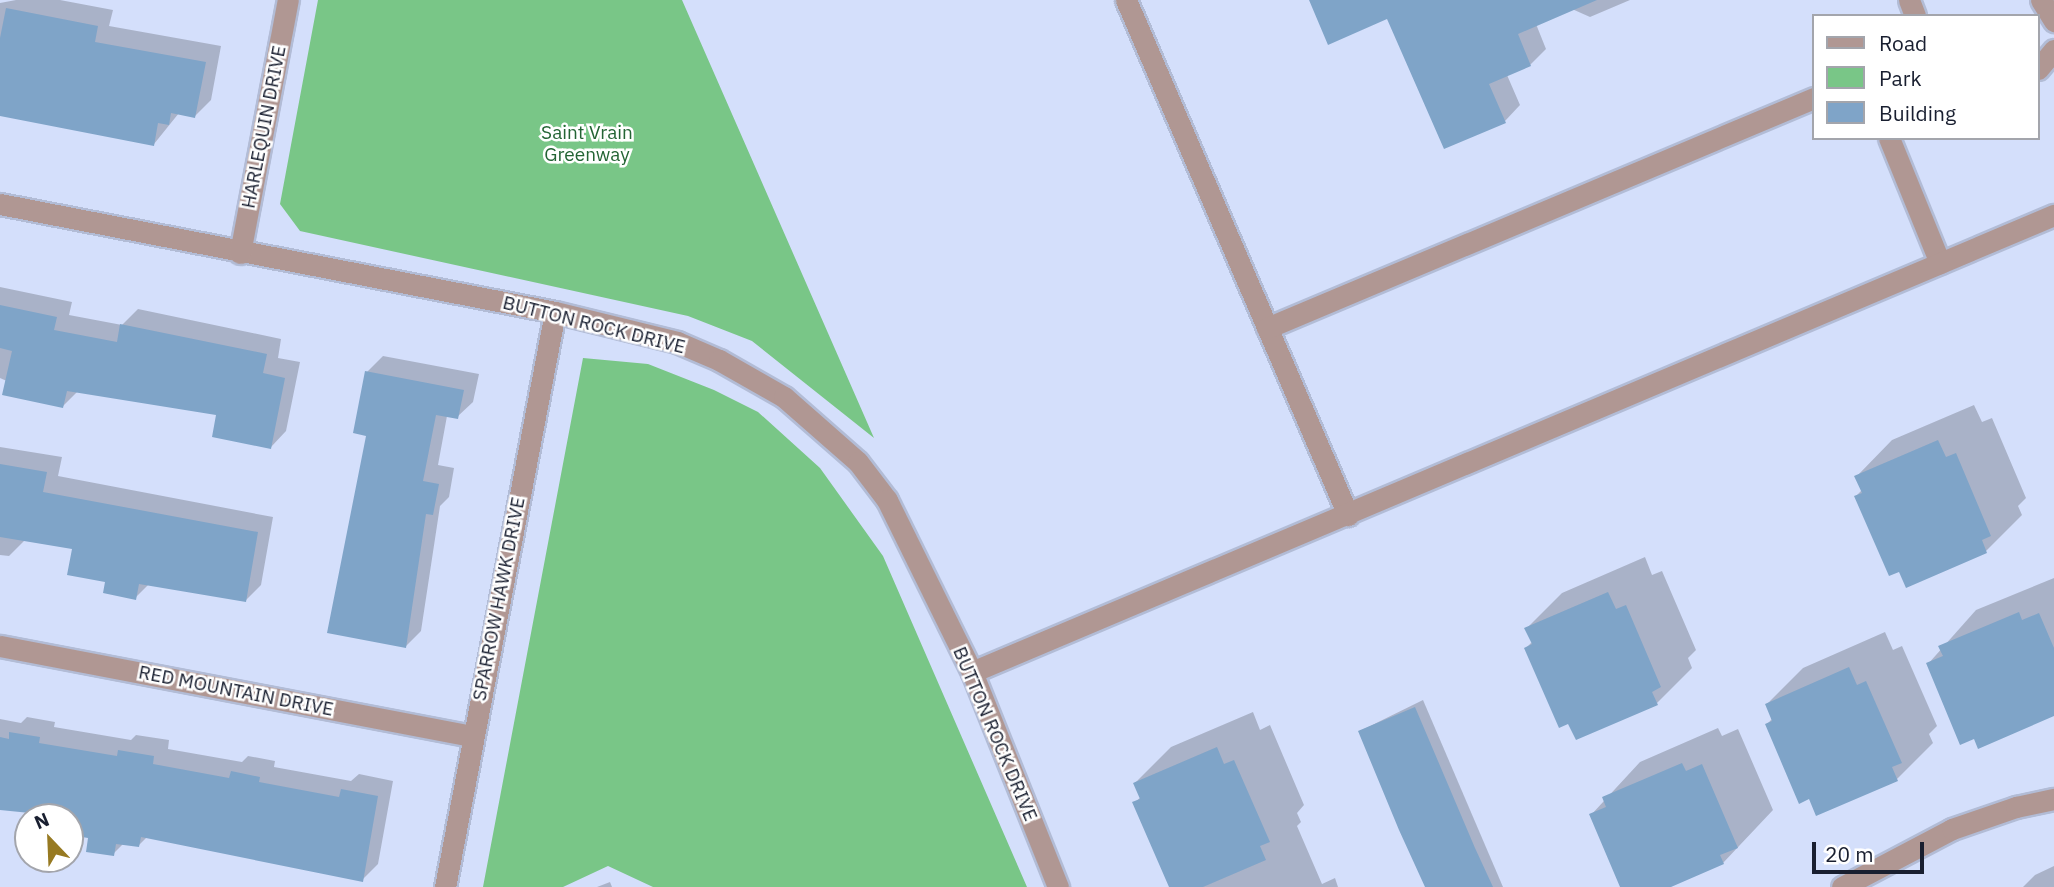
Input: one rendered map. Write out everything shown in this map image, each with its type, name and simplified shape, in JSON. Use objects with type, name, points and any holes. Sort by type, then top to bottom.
[{"type":"street","name":"HARLEQUIN DRIVE","points":[[240,253],[288,0]]},
{"type":"street","points":[[1126,0],[1348,515]]},
{"type":"street","points":[[2041,0],[2054,21]]},
{"type":"street","points":[[2040,67],[2054,50]]},
{"type":"street","points":[[1267,328],[1812,99]]},
{"type":"street","points":[[1890,140],[1940,262]]},
{"type":"street","name":"BUTTON ROCK DRIVE","points":[[0,204],[240,253],[555,312],[677,342],[719,360],[784,397],[817,422],[858,462],[887,500],[972,672],[1058,887]]},
{"type":"street","points":[[972,672],[2054,215]]},
{"type":"street","name":"SPARROW HAWK DRIVE","points":[[445,887],[555,312]]},
{"type":"street","name":"RED MOUNTAIN DRIVE","points":[[0,646],[472,736]]},
{"type":"street","points":[[1842,887],[1952,829],[2016,807],[2054,799]]},
{"type":"green space","name":"Saint Vrain Greenway","points":[[318,0],[682,0],[874,438],[752,341],[688,316],[300,231],[280,204]]},
{"type":"green space","points":[[583,358],[648,364],[714,390],[758,412],[820,468],[883,556],[1027,887],[653,887],[608,866],[563,887],[483,887]]},
{"type":"building","points":[[1309,0],[1597,0],[1518,34],[1531,66],[1489,84],[1506,123],[1444,149],[1387,19],[1328,45]]},
{"type":"building","points":[[6,8],[98,26],[95,42],[206,62],[195,118],[171,113],[169,125],[158,123],[154,146],[0,116],[0,38]]},
{"type":"building","points":[[0,305],[57,317],[54,330],[117,342],[120,324],[267,354],[263,373],[285,378],[271,449],[212,437],[216,415],[67,391],[63,408],[2,395],[12,351],[0,348]]},
{"type":"building","points":[[365,371],[464,390],[458,419],[436,415],[423,481],[439,484],[433,515],[426,514],[406,648],[327,633],[366,436],[353,433]]},
{"type":"building","points":[[1938,440],[1946,457],[1956,453],[1991,536],[1982,540],[1987,553],[1906,588],[1899,572],[1889,576],[1854,496],[1862,493],[1854,476]]},
{"type":"building","points":[[0,464],[47,472],[43,492],[258,532],[246,602],[139,584],[136,600],[103,593],[105,582],[67,575],[72,549],[0,537]]},
{"type":"building","points":[[1608,592],[1616,609],[1626,605],[1661,687],[1652,692],[1658,705],[1576,740],[1568,724],[1559,728],[1524,648],[1532,644],[1524,628]]},
{"type":"building","points":[[2019,612],[2022,620],[2039,613],[2054,648],[2054,716],[1978,749],[1974,739],[1960,745],[1926,663],[1943,656],[1938,646]]},
{"type":"building","points":[[1849,667],[1857,685],[1866,681],[1902,763],[1892,767],[1898,781],[1816,816],[1809,799],[1799,804],[1765,724],[1772,721],[1765,704]]},
{"type":"building","points":[[1415,707],[1493,887],[1425,887],[1399,830],[1358,731]]},
{"type":"building","points":[[9,732],[40,737],[39,743],[117,756],[118,750],[154,756],[153,764],[229,778],[231,771],[260,777],[259,782],[339,797],[341,789],[378,796],[363,882],[141,837],[139,847],[116,844],[114,856],[86,852],[88,838],[84,837],[84,803],[14,803],[14,811],[0,810],[0,737],[9,739]]},
{"type":"building","points":[[1217,747],[1224,764],[1234,760],[1270,842],[1260,846],[1266,860],[1203,887],[1169,887],[1132,802],[1140,799],[1133,783]]},
{"type":"building","points":[[1682,763],[1686,771],[1702,764],[1738,848],[1720,855],[1724,864],[1671,887],[1620,887],[1589,814],[1606,807],[1602,797]]}]
